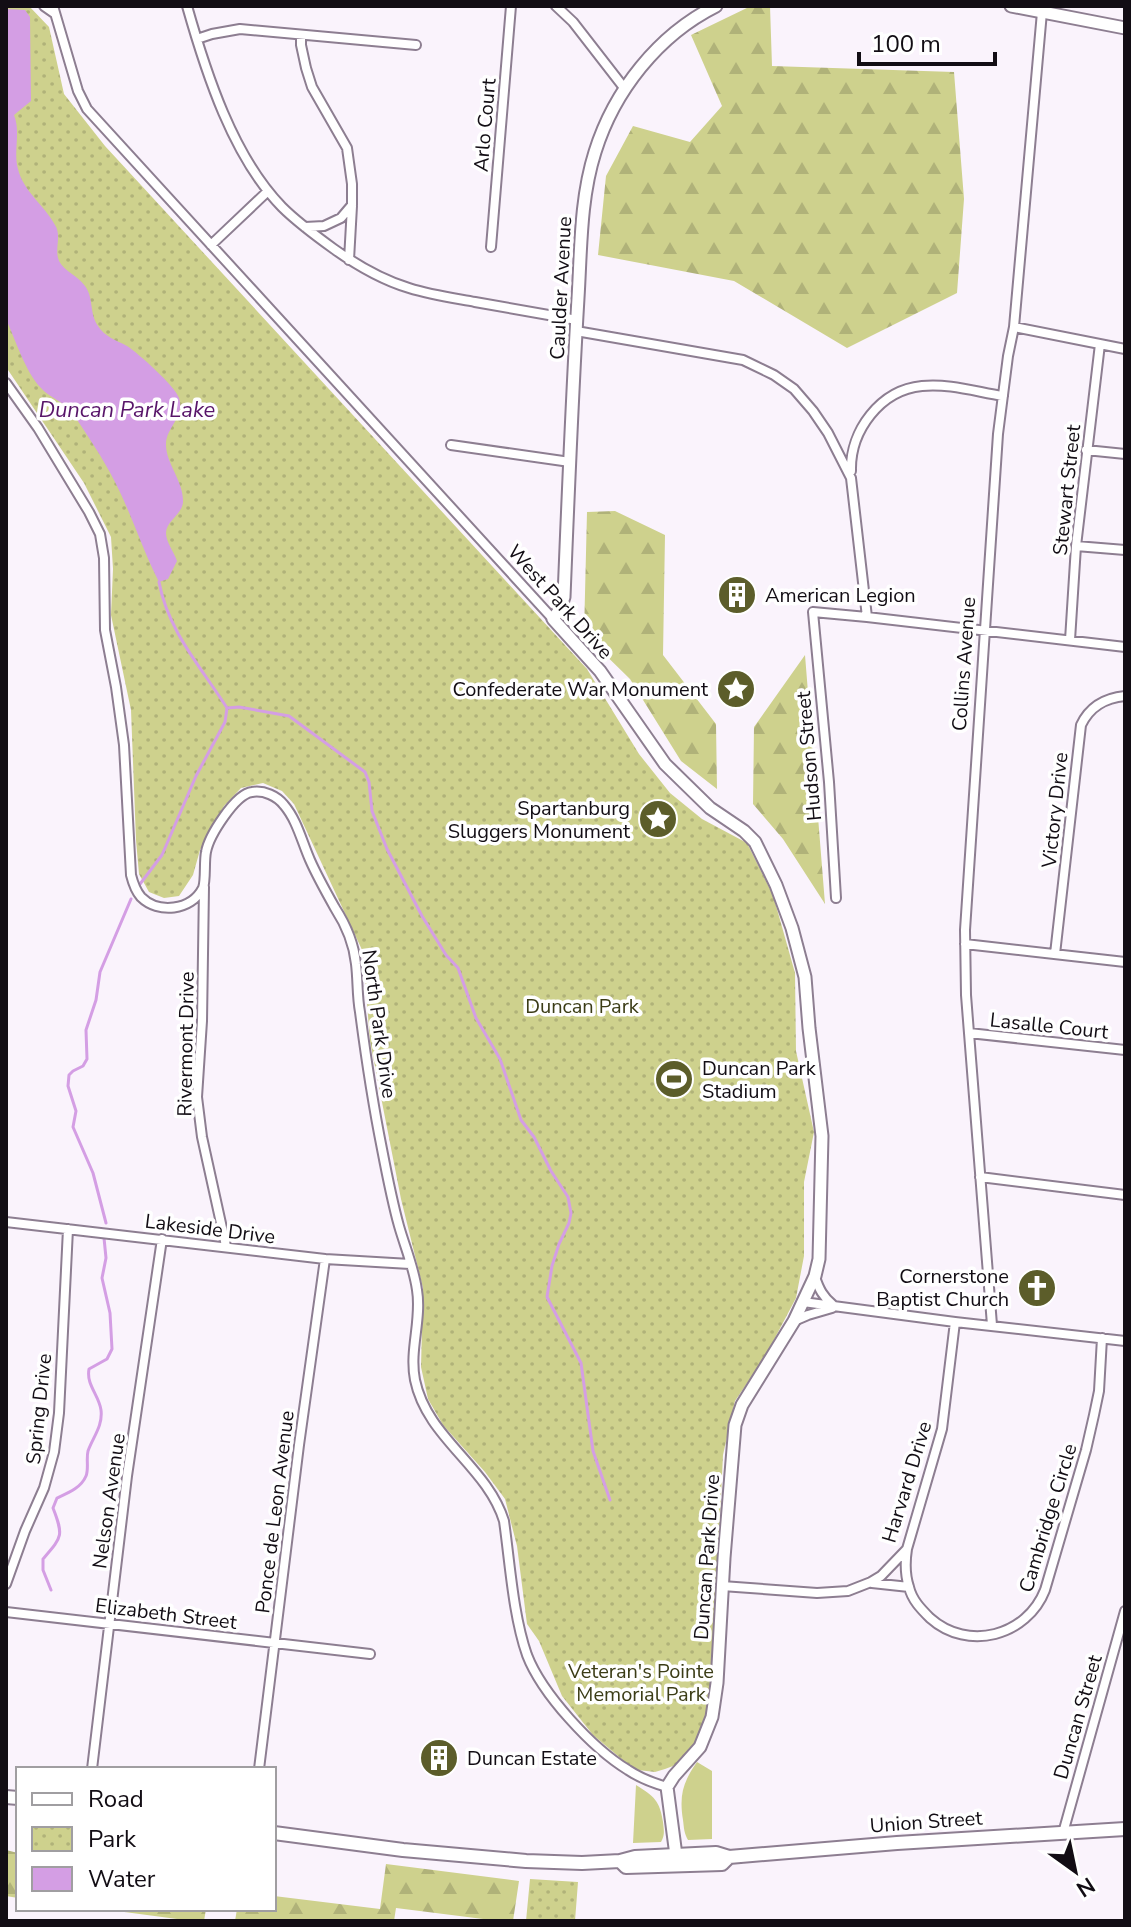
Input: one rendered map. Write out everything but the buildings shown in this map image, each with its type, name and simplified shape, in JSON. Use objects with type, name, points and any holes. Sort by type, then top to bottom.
[{"type":"main road","name":"Union Street","points":[[276,1833],[475,1858],[582,1863],[620,1861],[626,1867],[676,1861],[722,1864],[729,1857],[1125,1829]]},
{"type":"street","points":[[44,6],[54,10]]},
{"type":"street","points":[[187,6],[219,102],[253,170],[282,207],[349,260],[373,274],[413,290],[753,363],[801,396],[832,440],[851,478]]},
{"type":"street","name":"Arlo Court","points":[[491,247],[511,6]]},
{"type":"street","points":[[556,6],[573,22],[625,89]]},
{"type":"street","name":"Caulder Avenue","points":[[553,619],[564,597],[576,325],[589,172],[601,134],[625,89],[647,60],[673,34],[716,6]]},
{"type":"street","points":[[1011,6],[1042,9],[1125,28]]},
{"type":"street","name":"Collins Avenue","points":[[992,1325],[965,944],[998,434],[1014,327],[1042,9]]},
{"type":"street","name":"West Park Drive","points":[[54,10],[78,91],[87,109],[600,671],[665,764],[710,808],[750,836],[759,849],[792,928],[805,977],[822,1126],[820,1242],[815,1276],[803,1302]]},
{"type":"street","points":[[197,39],[240,29],[416,45]]},
{"type":"street","points":[[301,36],[312,87],[347,148],[352,172],[349,260]]},
{"type":"street","points":[[211,245],[268,191]]},
{"type":"street","points":[[304,227],[334,223],[352,205]]},
{"type":"street","points":[[1014,327],[1125,349]]},
{"type":"street","name":"Stewart Street","points":[[1070,640],[1076,546],[1100,344]]},
{"type":"street","points":[[6,383],[38,428],[100,534],[104,558],[105,630],[121,719],[133,884],[151,904],[168,909],[186,904],[204,887]]},
{"type":"street","points":[[1003,396],[936,386],[911,388],[881,403],[860,429],[854,445],[851,478],[867,617],[1125,647]]},
{"type":"street","points":[[451,445],[570,462]]},
{"type":"street","points":[[1086,450],[1125,454]]},
{"type":"street","points":[[1076,546],[1125,550]]},
{"type":"street","name":"Hudson Street","points":[[836,898],[813,612],[867,617]]},
{"type":"street","name":"Victory Drive","points":[[1055,954],[1079,731],[1092,708],[1102,701],[1125,696]]},
{"type":"street","name":"North Park Drive","points":[[204,887],[208,843],[238,800],[246,794],[266,793],[285,805],[351,941],[357,965],[359,1006],[375,1114],[397,1221],[415,1277],[418,1305],[413,1361],[418,1394],[434,1424],[486,1484],[500,1507],[516,1611],[533,1668],[566,1714],[590,1740],[627,1770],[667,1787]]},
{"type":"street","name":"Rivermont Drive","points":[[204,887],[202,1021],[197,1097],[202,1137],[226,1246]]},
{"type":"street","points":[[965,944],[1125,962]]},
{"type":"street","name":"Lasalle Court","points":[[969,1033],[1125,1050]]},
{"type":"street","points":[[980,1177],[1125,1195]]},
{"type":"street","name":"Lakeside Drive","points":[[6,1222],[325,1259],[410,1264]]},
{"type":"street","name":"Spring Drive","points":[[6,1584],[48,1476],[54,1452],[59,1413],[68,1229]]},
{"type":"street","name":"Nelson Avenue","points":[[92,1767],[127,1476],[162,1239]]},
{"type":"street","name":"Ponce de Leon Avenue","points":[[259,1767],[325,1259]]},
{"type":"street","points":[[815,1276],[825,1298],[837,1307]]},
{"type":"street","points":[[803,1302],[1125,1341]]},
{"type":"street","name":"Duncan Park Drive","points":[[667,1787],[700,1747],[709,1727],[717,1683],[735,1425],[742,1405],[803,1302]]},
{"type":"street","points":[[794,1321],[837,1307]]},
{"type":"street","name":"Harvard Drive","points":[[722,1586],[837,1593],[871,1582],[890,1568],[907,1549],[942,1429],[955,1322]]},
{"type":"street","name":"Cambridge Circle","points":[[909,1587],[919,1607],[927,1615],[958,1633],[994,1634],[1017,1625],[1035,1611],[1045,1590],[1086,1450],[1099,1391],[1102,1338]]},
{"type":"street","points":[[871,1582],[909,1587],[907,1549]]},
{"type":"street","name":"Duncan Street","points":[[1063,1833],[1125,1611]]},
{"type":"street","name":"Elizabeth Street","points":[[6,1612],[370,1654]]},
{"type":"street","points":[[667,1787],[676,1861]]},
{"type":"green space","name":"Duncan Park","points":[[6,6],[29,6],[49,27],[64,94],[105,146],[587,669],[639,754],[670,793],[702,819],[747,843],[773,895],[795,973],[796,1051],[814,1132],[804,1182],[804,1256],[796,1298],[766,1355],[735,1401],[723,1455],[712,1683],[707,1713],[689,1753],[673,1766],[655,1772],[638,1770],[625,1762],[593,1735],[562,1696],[539,1641],[527,1624],[517,1546],[505,1499],[443,1425],[428,1399],[421,1367],[423,1288],[401,1199],[370,1041],[363,952],[294,804],[282,791],[263,783],[241,788],[224,806],[200,850],[193,875],[179,896],[164,898],[149,892],[139,874],[131,710],[111,615],[111,537],[84,483],[6,367]]},
{"type":"green space","points":[[751,6],[770,6],[772,66],[954,72],[964,199],[957,293],[847,348],[734,281],[598,255],[606,176],[633,126],[690,142],[722,106],[691,35]]},
{"type":"green space","points":[[615,511],[665,535],[663,655],[716,724],[717,789],[681,761],[630,679],[584,634],[587,512]]},
{"type":"green space","points":[[805,655],[825,904],[783,839],[753,804],[754,727]]},
{"type":"green space","points":[[697,1762],[712,1771],[712,1839],[688,1840],[682,1796],[688,1776]]},
{"type":"green space","points":[[636,1785],[658,1804],[664,1828],[661,1842],[633,1843]]},
{"type":"green space","points":[[6,1850],[16,1852],[16,1898],[6,1896]]},
{"type":"green space","points":[[386,1864],[519,1881],[513,1921],[396,1908],[394,1921],[235,1921],[237,1911],[276,1911],[276,1896],[380,1909]]},
{"type":"green space","points":[[530,1879],[578,1882],[575,1921],[526,1921]]},
{"type":"green space","points":[[117,1911],[206,1911],[204,1921]]},
{"type":"water","name":"Duncan Park Lake","points":[[6,9],[25,10],[30,17],[31,101],[14,115],[21,177],[55,225],[59,261],[85,286],[98,326],[107,336],[127,346],[147,362],[179,398],[180,410],[166,443],[168,458],[183,494],[182,507],[166,533],[177,561],[168,579],[159,582],[105,464],[72,412],[36,382],[6,319]]},
{"type":"waterway","points":[[137,888],[162,855],[196,776],[225,722],[227,708],[178,633],[163,600],[159,582]]},
{"type":"waterway","points":[[227,708],[239,707],[289,716],[365,772],[372,811],[387,849],[422,916],[446,955],[458,968],[476,1018],[500,1059],[521,1120],[568,1197],[569,1223],[552,1266],[547,1297],[581,1363],[593,1451],[610,1500]]},
{"type":"waterway","points":[[106,1223],[93,1173],[73,1127],[76,1111],[68,1086],[69,1075],[83,1066],[87,1059],[86,1030],[96,1000],[100,972],[131,899]]},
{"type":"waterway","points":[[51,1590],[43,1570],[43,1559],[54,1546],[60,1531],[53,1508],[57,1498],[78,1487],[86,1476],[88,1451],[101,1416],[100,1405],[89,1380],[89,1369],[107,1359],[112,1349],[110,1313],[102,1278],[106,1258],[104,1238]]},
{"type":"place","name":"American Legion","points":[[737,595]]},
{"type":"place","name":"Confederate War Monument","points":[[736,689]]},
{"type":"place","name":"Spartanburg Sluggers Monument","points":[[658,819]]},
{"type":"place","name":"Duncan Park Stadium","points":[[674,1079]]},
{"type":"place","name":"Cornerstone Baptist Church","points":[[1037,1288]]},
{"type":"place","name":"Duncan Estate","points":[[439,1758]]},
{"type":"park label","name":"Veteran's Pointe Memorial Park","points":[[641,1682]]}]
